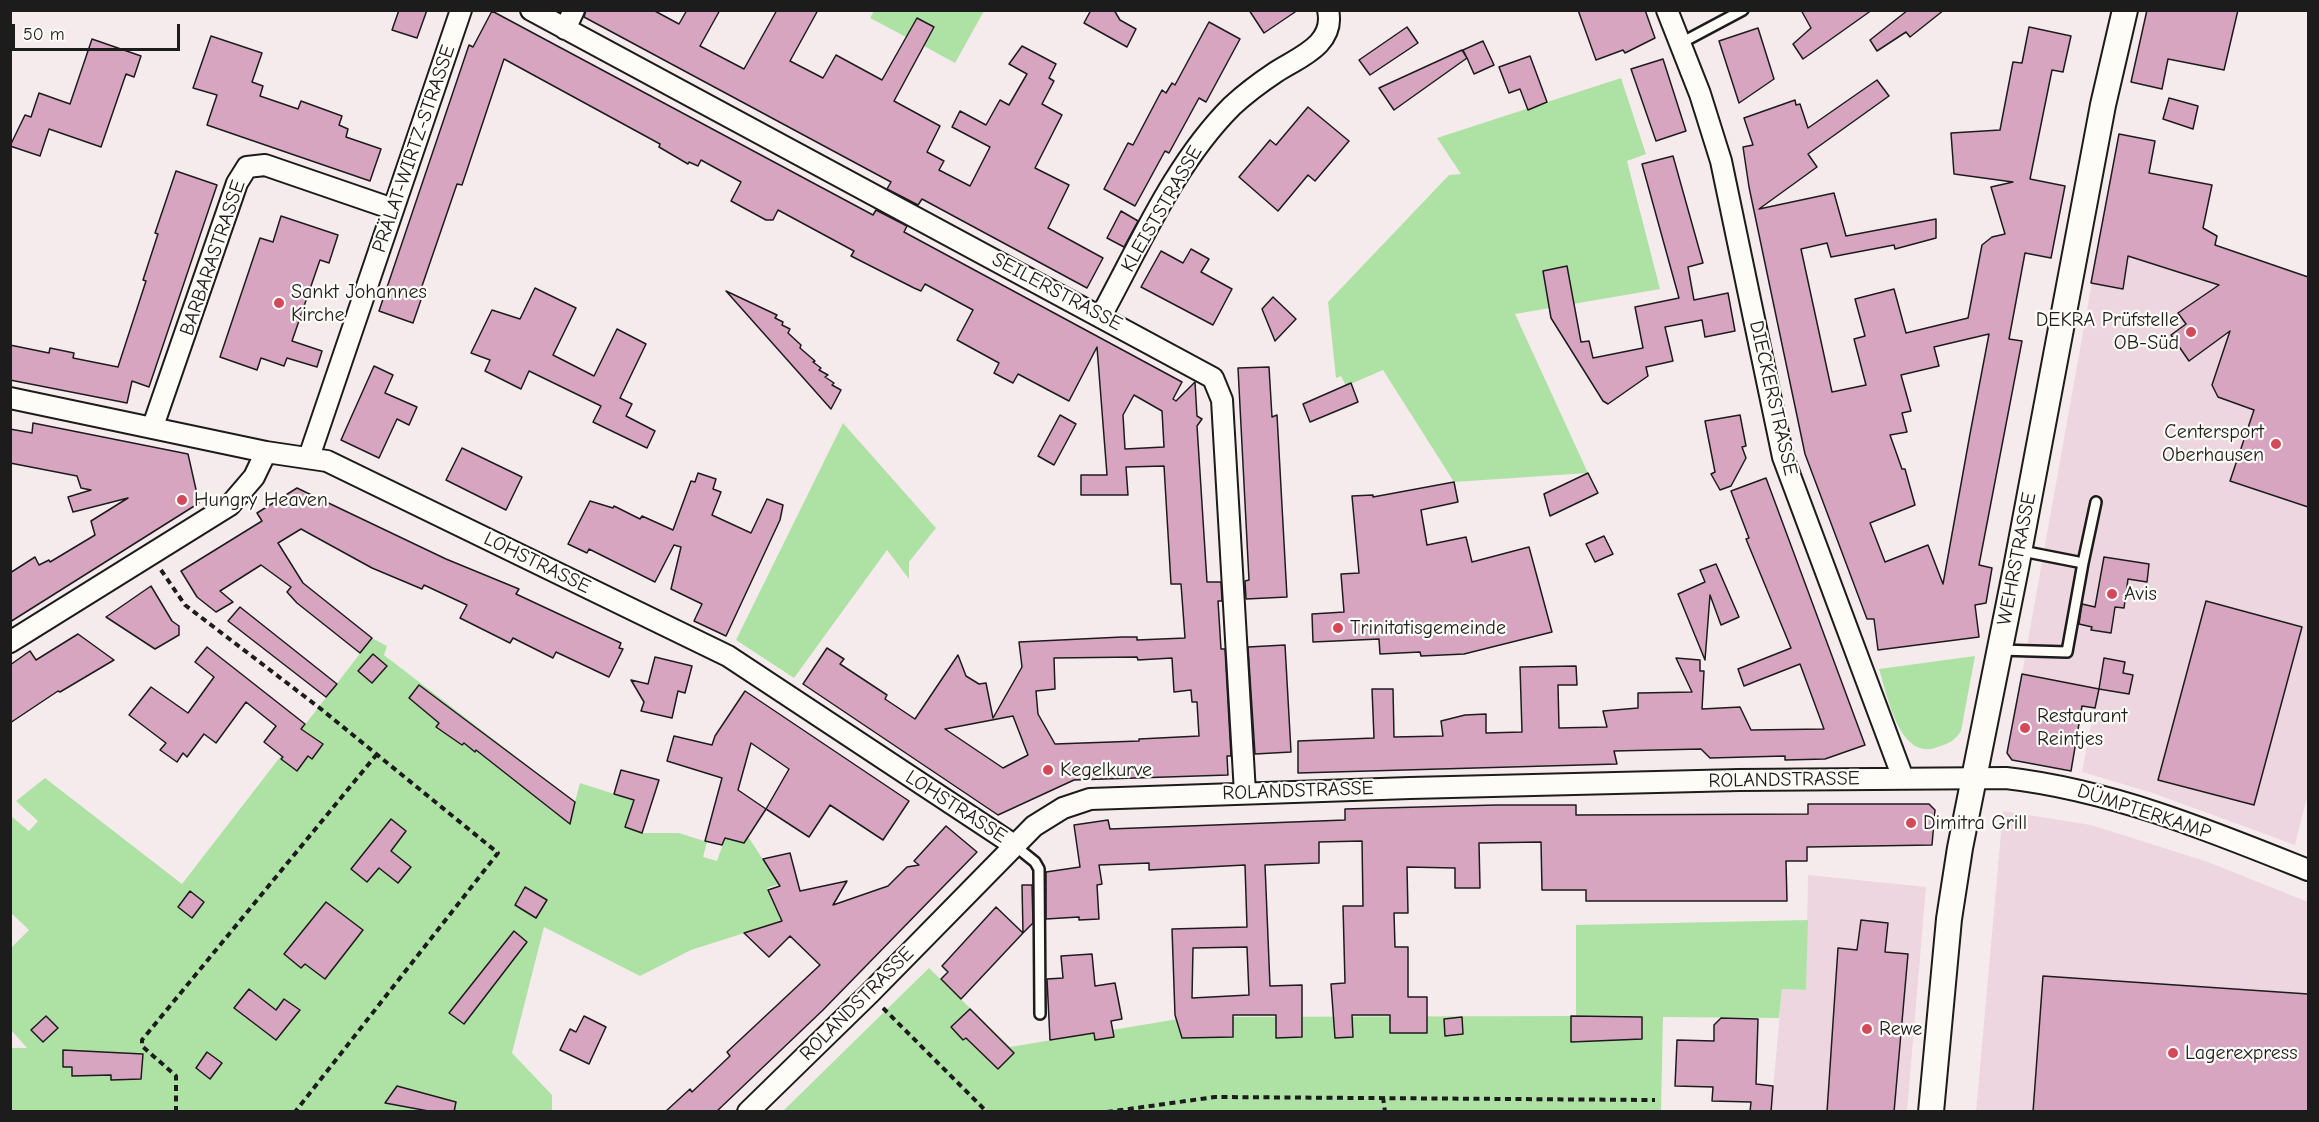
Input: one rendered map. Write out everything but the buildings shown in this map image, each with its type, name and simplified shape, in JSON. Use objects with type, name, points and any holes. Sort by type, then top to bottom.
[{"type":"street","name":"PRÄLAT-WIRTZ-STRASSE","points":[[309,457],[461,10]]},
{"type":"street","name":"SEILERSTRASSE","points":[[531,10],[1199,368],[1213,378],[1222,400],[1245,793]]},
{"type":"street","points":[[565,29],[574,10]]},
{"type":"street","name":"DIECKERSTRASSE","points":[[1667,10],[1681,43],[1721,161],[1784,457],[1903,778]]},
{"type":"street","name":"WEHRSTRASSE","points":[[1931,1112],[1949,919],[1973,777],[2000,650],[2103,105],[2126,10]]},
{"type":"street","name":"KLEISTSTRASSE","points":[[1101,316],[1192,153],[1221,118],[1246,94],[1275,73],[1302,58],[1317,45],[1325,33],[1331,12]]},
{"type":"street","name":"BARBARASTRASSE","points":[[153,426],[237,183],[247,167],[265,165],[393,209]]},
{"type":"street","name":"LOHSTRASSE","points":[[10,398],[153,426],[266,452],[309,457],[335,465],[728,656],[1014,845]]},
{"type":"street","points":[[10,642],[230,505],[254,477],[266,452]]},
{"type":"street","name":"ROLANDSTRASSE","points":[[748,1112],[869,994],[1014,845],[1044,819],[1063,808],[1090,799],[1245,793],[1973,777]]},
{"type":"street","name":"DÜMPTERKAMP","points":[[1973,777],[2042,782],[2120,800],[2308,870]]},
{"type":"lane","points":[[1681,43],[1743,10]]},
{"type":"lane","points":[[2000,650],[2067,652],[2096,502]]},
{"type":"lane","points":[[2019,550],[2083,563]]},
{"type":"lane","points":[[1014,845],[1039,868],[1040,1014]]},
{"type":"path","points":[[150,556],[185,605],[377,754],[498,853],[295,1112]]},
{"type":"path","points":[[176,1112],[176,1076],[142,1046],[142,1040],[377,754]]},
{"type":"path","points":[[869,994],[987,1112]]},
{"type":"path","points":[[1107,1112],[1215,1097],[1655,1100]]},
{"type":"path","points":[[1383,1097],[1385,1112]]},
{"type":"shaded area","points":[[2105,209],[2308,276],[2308,793],[2295,845],[2153,793],[2082,772],[2098,689],[2022,674]]},
{"type":"shaded area","points":[[2003,811],[2091,825],[2208,862],[2308,902],[2308,1111],[1976,1112]]},
{"type":"shaded area","points":[[1808,875],[1926,887],[1907,1111],[1771,1112],[1782,989],[1806,990]]},
{"type":"green space","points":[[874,11],[984,11],[955,63],[924,46],[934,27],[917,18],[906,37],[870,18]]},
{"type":"green space","points":[[1621,78],[1646,154],[1627,161],[1660,289],[1515,314],[1588,473],[1454,482],[1383,370],[1346,386],[1341,376],[1336,378],[1328,302],[1449,175],[1461,174],[1437,138]]},
{"type":"green space","points":[[843,423],[936,528],[909,562],[909,579],[887,550],[794,678],[736,640]]},
{"type":"green space","points":[[372,638],[387,646],[384,655],[575,802],[580,783],[633,800],[625,827],[642,833],[679,833],[707,842],[703,857],[717,861],[725,838],[735,840],[732,812],[779,884],[767,888],[782,921],[691,950],[640,976],[544,927],[512,1053],[552,1095],[552,1111],[11,1111],[10,1048],[27,1048],[11,1030],[10,949],[29,930],[11,913],[11,816],[29,831],[38,821],[16,801],[45,778],[182,884]]},
{"type":"green space","points":[[1975,656],[1961,731],[1956,738],[1935,748],[1923,749],[1912,744],[1896,722],[1879,669]]},
{"type":"green space","points":[[1808,920],[1806,990],[1782,989],[1779,1018],[1663,1017],[1661,1111],[782,1112],[929,968],[1010,1047],[1190,1017],[1576,1016],[1576,925]]},
{"type":"place","name":"Sankt Johannes Kirche","points":[[279,303]]},
{"type":"place","name":"DEKRA Prüfstelle OB-Süd","points":[[2191,332]]},
{"type":"place","name":"Centersport Oberhausen","points":[[2276,444]]},
{"type":"place","name":"Hungry Heaven","points":[[182,500]]},
{"type":"place","name":"Avis","points":[[2112,594]]},
{"type":"place","name":"Trinitatisgemeinde","points":[[1338,628]]},
{"type":"place","name":"Restaurant Reintjes","points":[[2025,728]]},
{"type":"place","name":"Kegelkurve","points":[[1048,770]]},
{"type":"place","name":"Dimitra Grill","points":[[1911,823]]},
{"type":"place","name":"Rewe","points":[[1867,1029]]},
{"type":"place","name":"Lagerexpress","points":[[2173,1053]]}]
